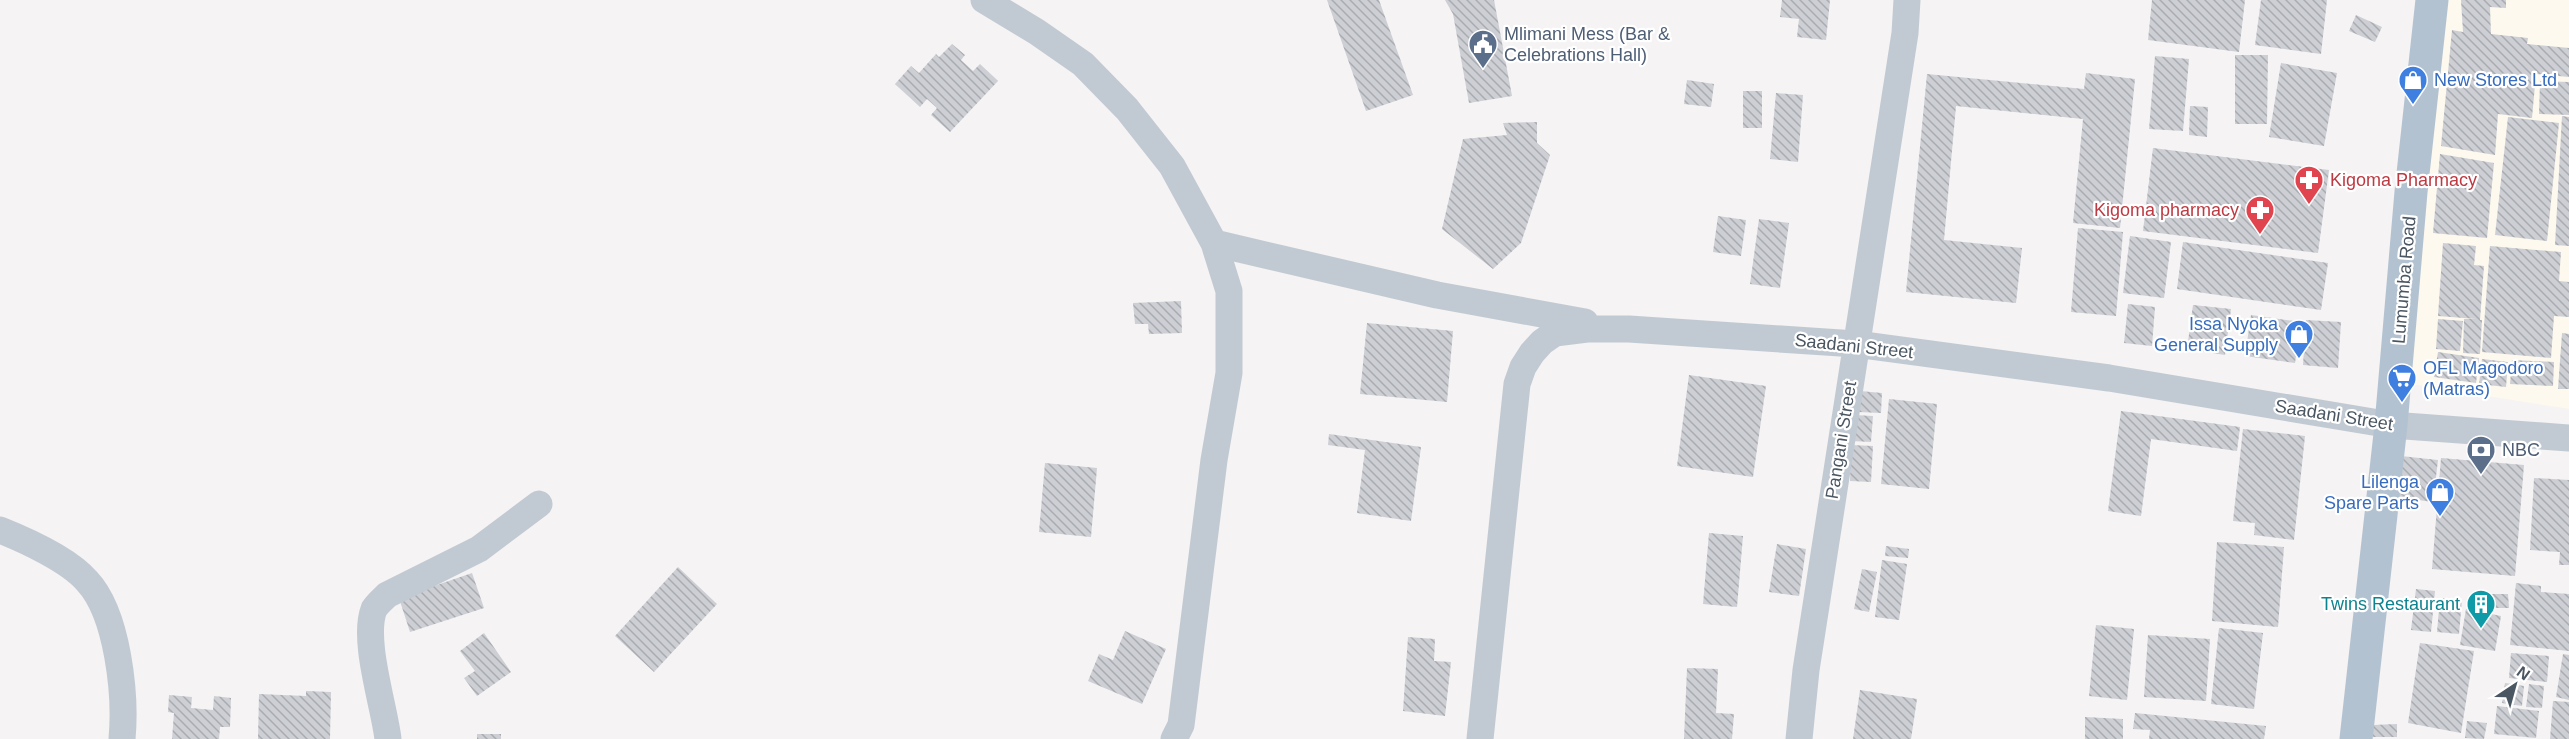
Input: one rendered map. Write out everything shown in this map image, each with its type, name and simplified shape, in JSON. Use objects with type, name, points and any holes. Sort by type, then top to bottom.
[{"type":"main road","name":"Lumumba Road","points":[[2356,739],[2391,425],[2411,192],[2432,0]]},
{"type":"street","points":[[984,0],[1037,32],[1083,64],[1127,109],[1172,166],[1214,243],[1229,291],[1229,373],[1213,472],[1181,725],[1174,739]]},
{"type":"street","name":"Pangani Street","points":[[1799,739],[1806,670],[1905,33],[1907,0]]},
{"type":"street","points":[[1214,243],[1437,296],[1629,329]]},
{"type":"street","name":"Saadani Street","points":[[1480,739],[1517,384],[1523,367],[1542,342],[1555,333],[1587,329],[1629,329],[1856,344],[2109,378],[2391,425],[2569,438]]},
{"type":"street","points":[[388,739],[372,650],[370,622],[375,607],[387,596],[479,549],[539,504]]},
{"type":"street","points":[[0,530],[47,552],[86,579],[98,594],[108,622],[122,685],[123,739]]},
{"type":"shaded area","points":[[2418,0],[2569,0],[2569,409],[2405,383]]},
{"type":"building","points":[[1327,0],[1379,0],[1413,95],[1366,111]]},
{"type":"building","points":[[1445,0],[1494,0],[1512,96],[1469,103],[1453,14]]},
{"type":"building","points":[[1782,0],[1830,0],[1826,40],[1797,37],[1799,19],[1780,17]]},
{"type":"building","points":[[2152,0],[2245,0],[2239,52],[2148,40]]},
{"type":"building","points":[[2261,0],[2327,0],[2321,54],[2255,45]]},
{"type":"building","points":[[2461,0],[2506,0],[2506,8],[2490,7],[2491,34],[2528,38],[2527,44],[2569,48],[2569,77],[2536,74],[2532,118],[2498,114],[2495,155],[2441,146],[2452,30],[2463,32]]},
{"type":"building","points":[[2356,15],[2382,27],[2375,42],[2349,31]]},
{"type":"building","points":[[952,44],[965,55],[961,60],[973,71],[980,64],[998,81],[950,132],[931,115],[937,108],[927,99],[920,107],[895,84],[911,66],[919,73],[936,54],[939,57]]},
{"type":"building","points":[[2235,55],[2268,55],[2267,124],[2235,124]]},
{"type":"building","points":[[2155,56],[2189,59],[2183,131],[2149,129]]},
{"type":"building","points":[[2281,63],[2337,73],[2324,146],[2269,137]]},
{"type":"building","points":[[2086,73],[2135,79],[2120,228],[2073,223],[2083,119],[1956,106],[1944,240],[2022,248],[2016,303],[1906,292],[1927,74],[2084,89]]},
{"type":"building","points":[[1687,80],[1714,84],[1711,107],[1684,104]]},
{"type":"building","points":[[2540,81],[2569,82],[2569,115],[2539,114]]},
{"type":"building","points":[[1743,91],[1762,91],[1762,128],[1743,128]]},
{"type":"building","points":[[1776,93],[1803,95],[1798,162],[1770,159]]},
{"type":"building","points":[[2190,106],[2208,107],[2207,137],[2189,135]]},
{"type":"building","points":[[2562,116],[2569,117],[2569,246],[2555,245]]},
{"type":"building","points":[[2508,117],[2559,123],[2547,241],[2495,235]]},
{"type":"building","points":[[1537,122],[1537,143],[1550,155],[1521,243],[1493,269],[1442,229],[1463,139],[1507,135],[1503,123]]},
{"type":"building","points":[[2153,148],[2329,170],[2318,253],[2143,231]]},
{"type":"building","points":[[2440,154],[2494,163],[2487,238],[2433,233]]},
{"type":"building","points":[[1718,216],[1746,220],[1741,256],[1713,252]]},
{"type":"building","points":[[1759,219],[1789,223],[1780,288],[1750,284]]},
{"type":"building","points":[[2078,228],[2123,232],[2116,316],[2071,312]]},
{"type":"building","points":[[2130,236],[2171,242],[2164,298],[2123,293]]},
{"type":"building","points":[[2183,242],[2328,263],[2321,310],[2177,289]]},
{"type":"building","points":[[2443,243],[2476,246],[2474,265],[2484,266],[2480,354],[2463,353],[2464,319],[2476,319],[2438,316]]},
{"type":"building","points":[[2490,246],[2561,252],[2559,281],[2569,282],[2569,317],[2554,316],[2551,358],[2482,352]]},
{"type":"building","points":[[1181,301],[1182,333],[1149,334],[1148,324],[1135,324],[1133,303]]},
{"type":"building","points":[[2128,304],[2155,307],[2152,346],[2124,343]]},
{"type":"building","points":[[2193,305],[2231,309],[2225,355],[2187,349]]},
{"type":"building","points":[[2251,315],[2301,322],[2295,363],[2245,356]]},
{"type":"building","points":[[2438,319],[2463,321],[2460,351],[2436,349]]},
{"type":"building","points":[[2306,320],[2341,322],[2338,368],[2303,365]]},
{"type":"building","points":[[1367,323],[1453,331],[1447,402],[1360,394]]},
{"type":"building","points":[[2562,333],[2569,334],[2569,389],[2558,389]]},
{"type":"building","points":[[2438,352],[2479,358],[2476,383],[2434,377]]},
{"type":"building","points":[[2482,359],[2508,362],[2506,387],[2479,384]]},
{"type":"building","points":[[2512,360],[2554,362],[2553,386],[2510,384]]},
{"type":"building","points":[[1689,375],[1766,386],[1753,477],[1677,466]]},
{"type":"building","points":[[1860,391],[1882,393],[1881,413],[1859,412]]},
{"type":"building","points":[[1889,399],[1937,404],[1929,489],[1881,484]]},
{"type":"building","points":[[2121,411],[2240,427],[2237,451],[2151,439],[2141,516],[2108,511]]},
{"type":"building","points":[[1854,415],[1873,416],[1871,442],[1852,441]]},
{"type":"building","points":[[2243,429],[2305,436],[2294,540],[2254,535],[2255,523],[2233,521]]},
{"type":"building","points":[[1329,434],[1421,447],[1411,521],[1357,513],[1365,450],[1328,445]]},
{"type":"building","points":[[1851,445],[1873,446],[1871,482],[1850,481]]},
{"type":"building","points":[[2401,456],[2438,460],[2433,502],[2396,497]]},
{"type":"building","points":[[2441,458],[2524,465],[2515,576],[2432,569]]},
{"type":"building","points":[[1045,463],[1097,468],[1091,537],[1039,532]]},
{"type":"building","points":[[2534,478],[2569,480],[2569,565],[2559,565],[2560,552],[2530,550]]},
{"type":"building","points":[[1709,533],[1743,536],[1737,607],[1703,604]]},
{"type":"building","points":[[2217,542],[2284,547],[2278,627],[2212,621]]},
{"type":"building","points":[[1777,544],[1806,549],[1799,596],[1769,592]]},
{"type":"building","points":[[1886,546],[1909,549],[1908,558],[1885,556]]},
{"type":"building","points":[[1882,560],[1907,564],[1899,620],[1875,617]]},
{"type":"building","points":[[678,567],[717,604],[654,672],[615,636]]},
{"type":"building","points":[[1862,569],[1877,572],[1869,612],[1854,609]]},
{"type":"building","points":[[472,573],[484,608],[410,632],[399,598]]},
{"type":"building","points":[[2516,583],[2541,586],[2541,592],[2569,594],[2569,651],[2510,645]]},
{"type":"building","points":[[2416,589],[2435,591],[2431,632],[2411,630]]},
{"type":"building","points":[[2486,594],[2508,594],[2509,608],[2487,608]]},
{"type":"building","points":[[2440,598],[2462,600],[2459,634],[2437,632]]},
{"type":"building","name":"Twins Restaurant","points":[[2466,609],[2501,616],[2495,651],[2460,645]]},
{"type":"building","points":[[2096,625],[2134,629],[2127,700],[2089,696]]},
{"type":"building","points":[[2219,628],[2263,633],[2254,709],[2211,704]]},
{"type":"building","points":[[1125,631],[1166,649],[1142,704],[1088,681],[1099,654],[1113,660]]},
{"type":"building","points":[[484,633],[511,672],[477,696],[464,678],[475,671],[460,651]]},
{"type":"building","points":[[2148,635],[2210,639],[2206,701],[2144,697]]},
{"type":"building","points":[[1408,637],[1435,639],[1434,661],[1451,662],[1445,716],[1403,711]]},
{"type":"building","points":[[2420,643],[2474,651],[2461,733],[2408,723]]},
{"type":"building","points":[[2511,653],[2549,656],[2547,682],[2509,678]]},
{"type":"building","points":[[2563,654],[2569,655],[2569,700],[2556,697]]},
{"type":"building","points":[[1687,668],[1718,669],[1716,713],[1734,714],[1732,739],[1684,739]]},
{"type":"building","points":[[2505,683],[2524,686],[2522,706],[2502,703]]},
{"type":"building","points":[[2529,684],[2544,686],[2542,708],[2526,707]]},
{"type":"building","points":[[1860,690],[1917,699],[1911,739],[1853,739]]},
{"type":"building","points":[[306,691],[331,692],[330,739],[258,739],[259,694],[306,696]]},
{"type":"building","points":[[169,695],[192,697],[191,708],[213,710],[214,696],[231,698],[230,727],[220,727],[219,739],[172,739],[174,713],[168,712]]},
{"type":"building","points":[[2553,701],[2569,702],[2569,739],[2550,739]]},
{"type":"building","points":[[2497,706],[2539,711],[2536,738],[2494,734]]},
{"type":"building","points":[[2135,713],[2266,726],[2264,739],[2149,739],[2150,730],[2133,729]]},
{"type":"building","points":[[2085,717],[2123,719],[2123,739],[2085,739]]},
{"type":"building","points":[[2467,721],[2487,723],[2484,739],[2465,738]]},
{"type":"building","points":[[2397,724],[2397,737],[2373,737],[2373,725]]},
{"type":"building","points":[[477,734],[501,734],[501,739],[477,739]]},
{"type":"place","name":"Mlimani Mess (Bar & Celebrations Hall)","points":[[1483,70]]},
{"type":"place","name":"New Stores Ltd","points":[[2413,106]]},
{"type":"place","name":"Kigoma Pharmacy","points":[[2309,206]]},
{"type":"place","name":"Kigoma pharmacy","points":[[2260,236]]},
{"type":"place","name":"Issa Nyoka General Supply","points":[[2299,360]]},
{"type":"place","name":"OFL Magodoro (Matras)","points":[[2402,404]]},
{"type":"place","name":"NBC","points":[[2481,476]]},
{"type":"place","name":"Lilenga Spare Parts","points":[[2440,518]]},
{"type":"place","name":"Twins Restaurant","points":[[2481,630]]}]
